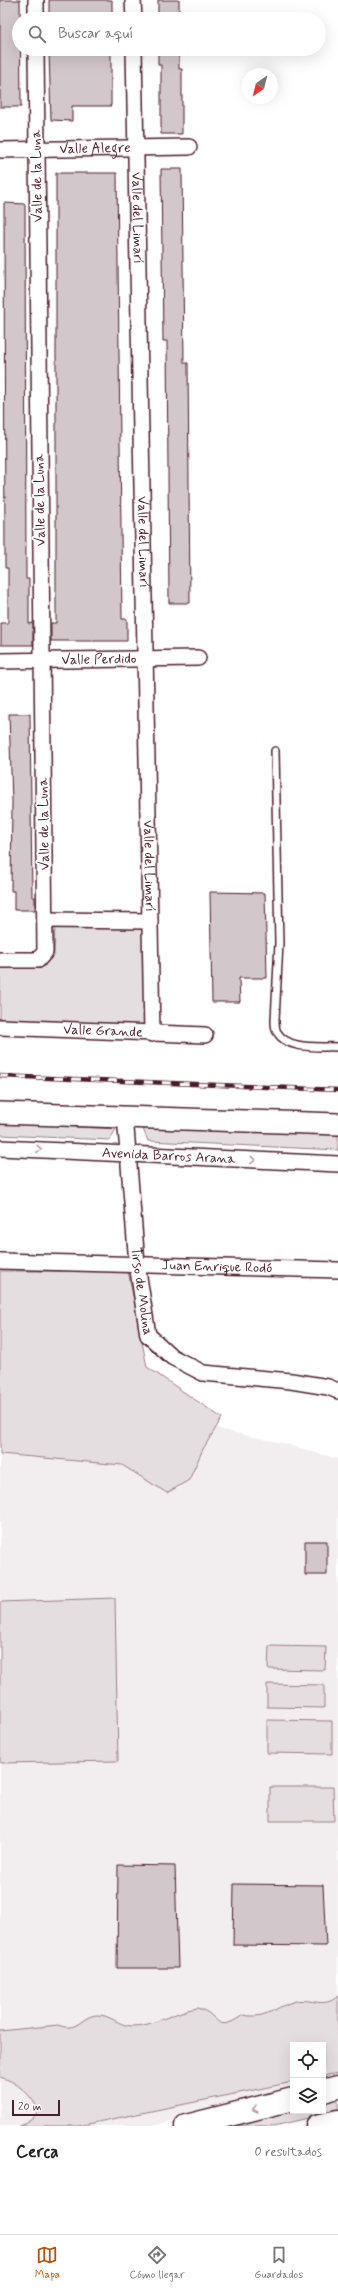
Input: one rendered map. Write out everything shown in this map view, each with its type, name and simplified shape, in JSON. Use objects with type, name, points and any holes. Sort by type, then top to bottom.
[{"type":"main road","points":[[0,1113],[338,1124]]},
{"type":"main road","points":[[326,2090],[338,2087]]},
{"type":"main road","points":[[186,2126],[290,2100]]},
{"type":"main road","points":[[317,2126],[338,2121]]},
{"type":"street","points":[[36,0],[36,12]]},
{"type":"street","points":[[133,0],[134,12]]},
{"type":"street","name":"Valle de la Luna","points":[[0,960],[38,960],[45,952],[36,56]]},
{"type":"street","name":"Valle del Limarí","points":[[134,56],[152,1034]]},
{"type":"street","name":"Valle Alegre","points":[[0,150],[189,147]]},
{"type":"street","name":"Valle Perdido","points":[[0,661],[198,658]]},
{"type":"street","points":[[44,920],[150,921]]},
{"type":"street","name":"Valle Grande","points":[[0,1027],[205,1035]]},
{"type":"street","name":"Tirso de Molina","points":[[125,1116],[137,1264],[148,1335],[172,1357],[203,1372],[328,1386],[338,1391]]},
{"type":"street","name":"Avenida Barros Arana","points":[[0,1148],[127,1152],[338,1164]]},
{"type":"street","name":"Juan Enrique Rodó","points":[[0,1261],[338,1270]]},
{"type":"lane","points":[[275,751],[279,943],[275,1020],[277,1032],[285,1040],[296,1045],[338,1047]]},
{"type":"shaded area","points":[[55,924],[152,925],[152,1028],[0,1022],[0,964],[39,965],[54,956]]},
{"type":"shaded area","points":[[0,1123],[116,1129],[110,1140],[0,1135]]},
{"type":"shaded area","points":[[143,1129],[275,1131],[338,1135],[338,1150],[148,1141]]},
{"type":"shaded area","points":[[0,1271],[128,1271],[147,1367],[222,1418],[203,1449],[189,1480],[167,1493],[122,1465],[0,1454]]},
{"type":"shaded area","points":[[0,1381],[197,1422],[235,1433],[286,1444],[338,1459],[338,2076],[326,2079],[326,2042],[290,2042],[290,2089],[152,2126],[0,2126]]},
{"type":"shaded area","points":[[115,1598],[118,1761],[0,1763],[0,1602]]},
{"type":"shaded area","points":[[269,1646],[326,1647],[325,1670],[268,1669]]},
{"type":"shaded area","points":[[267,1684],[324,1685],[324,1708],[267,1707]]},
{"type":"shaded area","points":[[267,1720],[332,1721],[332,1754],[267,1753]]},
{"type":"shaded area","points":[[270,1787],[333,1787],[334,1821],[270,1821]]},
{"type":"shaded area","points":[[338,1996],[338,2073],[326,2075],[326,2042],[290,2042],[290,2083],[78,2126],[20,2126],[35,2116],[38,2110],[32,2099],[23,2089],[0,2077],[0,2031],[58,2025],[70,2027],[75,2026],[87,2018],[97,2015],[106,2016],[123,2024],[140,2026],[197,2008],[210,2014],[222,2023],[227,2023],[234,2021],[243,2015],[258,2016],[265,2014],[296,2001],[302,2000],[323,2003],[333,2000]]},
{"type":"shaded area","points":[[338,2097],[338,2111],[326,2114],[326,2100]]},
{"type":"shaded area","points":[[290,2109],[290,2114],[325,2114],[274,2126],[223,2126]]},
{"type":"building","points":[[0,0],[20,0],[20,12],[12,12],[12,56],[21,56],[21,107],[0,107]]},
{"type":"building","points":[[49,0],[112,0],[112,12],[49,12]]},
{"type":"building","points":[[158,0],[179,0],[179,12],[158,12]]},
{"type":"building","points":[[49,56],[111,56],[111,106],[72,106],[72,121],[51,120]]},
{"type":"building","points":[[158,56],[179,56],[179,69],[182,69],[182,134],[161,134],[161,65],[158,65]]},
{"type":"building","points":[[161,169],[182,169],[184,363],[188,363],[190,603],[169,603],[167,341],[163,341]]},
{"type":"building","points":[[56,173],[117,173],[122,619],[127,619],[127,641],[51,641],[51,623],[56,623]]},
{"type":"building","points":[[4,203],[25,204],[26,579],[29,579],[29,624],[33,623],[33,645],[1,645],[1,623],[8,623],[8,568],[5,568]]},
{"type":"building","points":[[9,714],[30,714],[32,897],[35,897],[35,910],[14,910],[14,891],[11,891],[12,801]]},
{"type":"building","points":[[210,892],[265,893],[267,978],[239,978],[240,1002],[212,1002]]},
{"type":"building","points":[[305,1541],[327,1541],[327,1575],[305,1575]]},
{"type":"building","points":[[118,1865],[175,1866],[178,1968],[117,1968]]},
{"type":"building","points":[[234,1884],[323,1885],[326,1946],[233,1945]]},
{"type":"railway","points":[[0,1076],[338,1090]]}]
